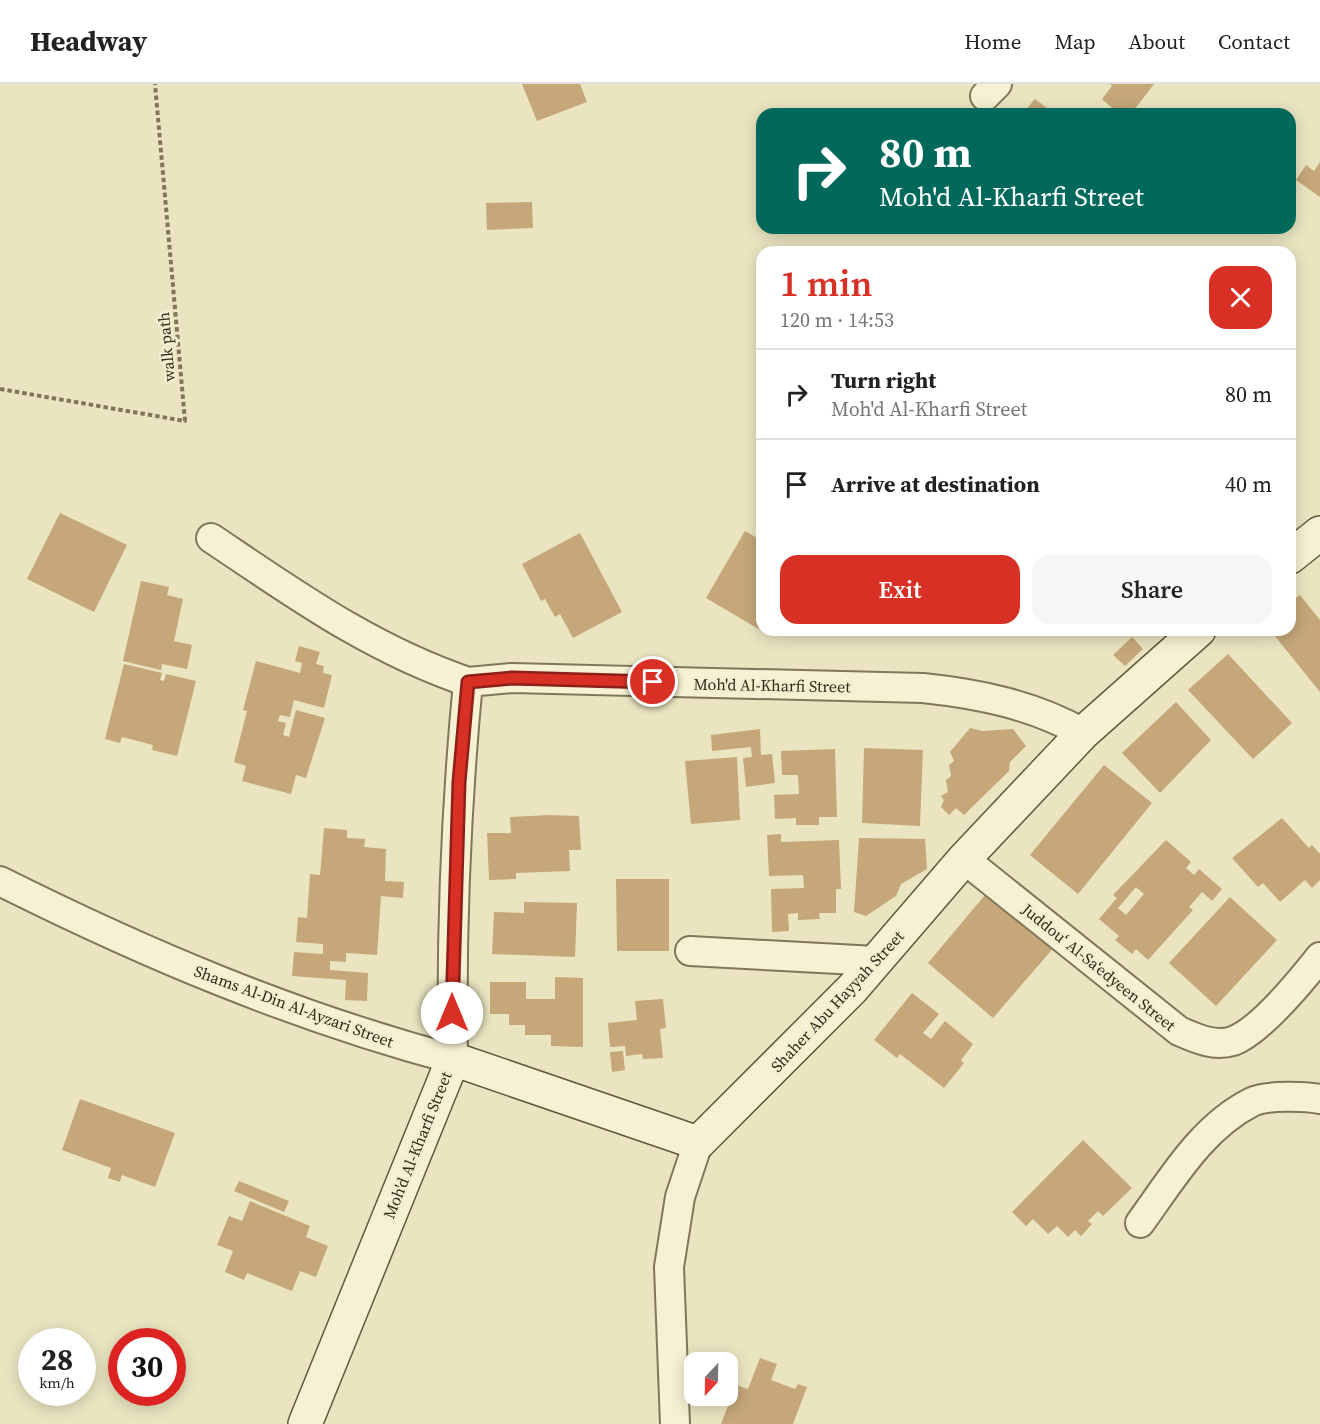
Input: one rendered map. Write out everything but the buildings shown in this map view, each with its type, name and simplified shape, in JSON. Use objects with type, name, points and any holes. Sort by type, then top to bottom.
[{"type":"street","points":[[1296,551],[1320,533]]},
{"type":"street","points":[[211,538],[336,622],[427,668],[468,682]]},
{"type":"street","name":"Shaher Abu Hayyah Street","points":[[675,1424],[669,1267],[680,1197],[698,1143],[876,962],[964,859],[1083,733],[1192,636]]},
{"type":"street","name":"Moh'd Al-Kharfi Street","points":[[305,1424],[453,1059],[452,990],[459,782],[468,682],[512,678],[923,688],[972,693],[1022,706],[1058,719],[1083,733]]},
{"type":"street","name":"Juddou‘ Al-Sa‘edyeen Street","points":[[964,859],[1179,1031],[1207,1042],[1231,1041],[1256,1028],[1320,957]]},
{"type":"street","name":"Shams Al-Din Al-Ayzari Street","points":[[0,881],[87,924],[238,990],[369,1036],[453,1059],[698,1143]]},
{"type":"street","points":[[690,951],[876,962]]},
{"type":"street","points":[[1140,1223],[1189,1155],[1218,1125],[1254,1101],[1305,1096],[1320,1099]]},
{"type":"path","name":"walk path","points":[[0,389],[185,421],[155,84]]},
{"type":"route","points":[[452,1013],[459,782],[468,682],[512,678],[653,682]]}]
